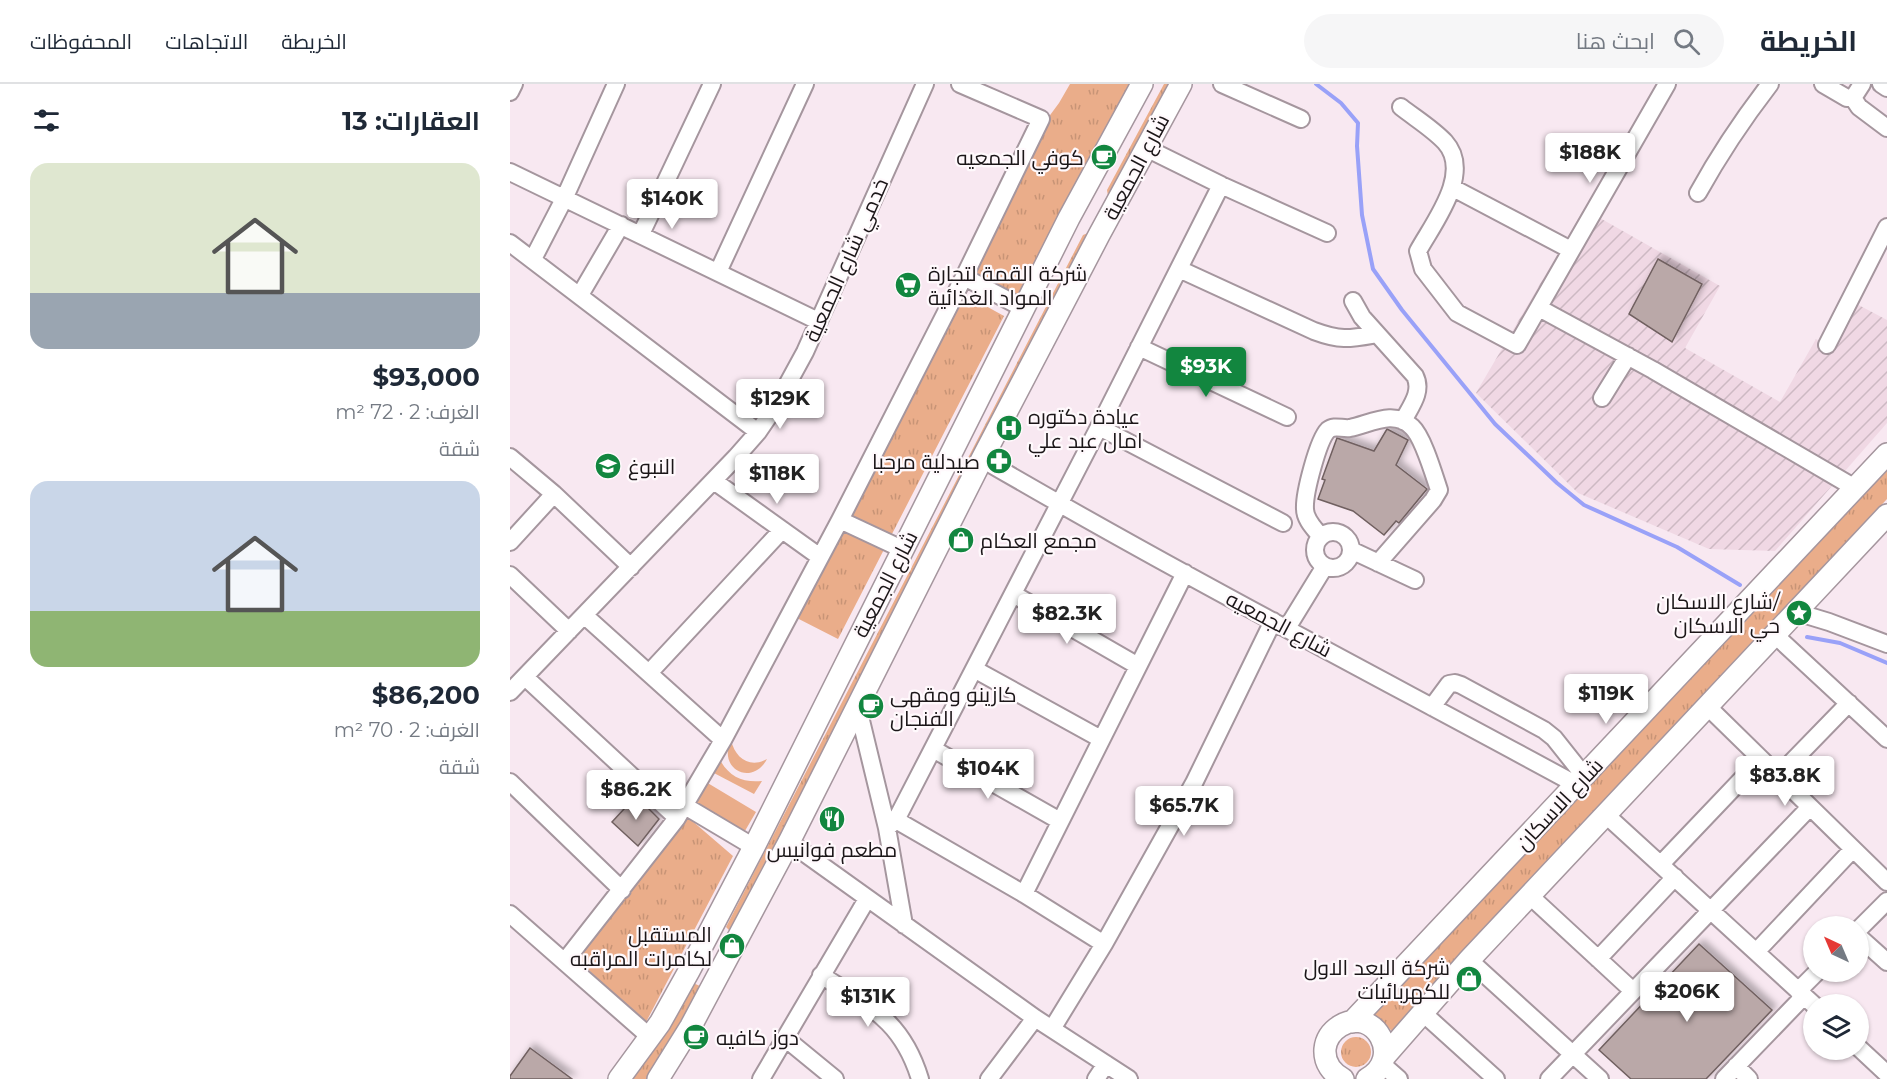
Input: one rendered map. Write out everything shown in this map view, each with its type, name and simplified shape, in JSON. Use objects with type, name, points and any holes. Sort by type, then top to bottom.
[{"type":"main road","name":"شارع الجمعية","points":[[619,1079],[650,1037],[689,971],[754,847],[1067,221],[1142,84]]},
{"type":"main road","name":"شارع الجمعية","points":[[658,1079],[691,1026],[789,842],[982,459],[1098,236],[1181,84]]},
{"type":"main road","points":[[1089,181],[1090,188],[1099,197],[1111,201],[1118,200]]},
{"type":"main road","points":[[1067,221],[1086,222],[1091,225],[1098,236]]},
{"type":"main road","name":"شارع الاسكان","points":[[1321,1071],[1328,1039],[1338,1027],[1352,1022],[1887,454]]},
{"type":"main road","name":"شارع الاسكان","points":[[1367,1079],[1378,1071],[1383,1060],[1468,960],[1887,515]]},
{"type":"main road","points":[[716,919],[725,931],[739,934]]},
{"type":"main road","points":[[689,971],[704,974],[713,985]]},
{"type":"main road","points":[[1352,1022],[1367,1024],[1379,1034],[1385,1049],[1383,1060]]},
{"type":"main road","points":[[1321,1071],[1343,1079]]},
{"type":"street","points":[[510,92],[514,84]]},
{"type":"street","points":[[533,260],[564,199],[616,84]]},
{"type":"street","points":[[641,234],[712,84]]},
{"type":"street","points":[[718,272],[805,84]]},
{"type":"street","name":"خدمي شارع الجمعية","points":[[510,692],[714,481],[758,432],[791,380],[925,84]]},
{"type":"street","points":[[565,961],[681,812],[723,740],[840,520],[964,277],[1041,119],[960,84]]},
{"type":"street","points":[[1222,84],[1301,119]]},
{"type":"street","points":[[1401,107],[1445,142],[1455,157],[1456,172],[1453,188],[1418,251],[1423,269],[1457,313],[1517,345],[1667,84]]},
{"type":"street","points":[[1698,193],[1715,163],[1770,84]]},
{"type":"street","points":[[1823,84],[1847,98],[1853,98]]},
{"type":"street","points":[[1853,98],[1862,84]]},
{"type":"street","points":[[1881,84],[1887,88]]},
{"type":"street","points":[[1853,98],[1859,107],[1887,128]]},
{"type":"street","points":[[1146,148],[1327,233]]},
{"type":"street","points":[[510,172],[818,321]]},
{"type":"street","points":[[891,824],[975,669],[1221,185]]},
{"type":"street","points":[[1453,188],[1571,250]]},
{"type":"street","points":[[580,295],[621,225]]},
{"type":"street","points":[[1827,345],[1887,227]]},
{"type":"street","points":[[510,243],[758,432]]},
{"type":"street","points":[[1179,269],[1333,338],[1346,340],[1377,334]]},
{"type":"street","points":[[964,277],[1023,308]]},
{"type":"street","points":[[1353,301],[1362,317],[1415,376],[1419,384],[1418,391],[1403,421]]},
{"type":"street","points":[[1540,304],[1855,488]]},
{"type":"street","points":[[1140,347],[1287,417]]},
{"type":"street","points":[[1602,398],[1628,356]]},
{"type":"street","points":[[1321,537],[1307,518],[1305,510],[1309,482],[1322,441],[1328,431],[1334,427],[1350,428],[1377,419],[1391,418],[1403,421],[1411,426],[1424,447],[1439,490],[1433,500],[1378,563]]},
{"type":"street","points":[[1099,427],[1283,523]]},
{"type":"street","points":[[510,457],[554,494],[631,567]]},
{"type":"street","name":"شارع الجمعيه","points":[[982,459],[1059,504],[1432,707],[1581,781]]},
{"type":"street","points":[[714,481],[820,557]]},
{"type":"street","points":[[510,542],[554,494]]},
{"type":"street","points":[[840,520],[902,549]]},
{"type":"street","points":[[649,673],[782,530]]},
{"type":"street","points":[[1330,532],[1342,534],[1350,543],[1351,550],[1348,560],[1334,568],[1325,566],[1318,560],[1316,543],[1330,532]]},
{"type":"street","points":[[1351,550],[1415,580]]},
{"type":"street","points":[[1052,1029],[1104,944],[1280,625],[1325,566]]},
{"type":"street","points":[[1024,894],[1185,573]]},
{"type":"street","points":[[510,574],[569,631]]},
{"type":"street","points":[[1013,594],[1138,666]]},
{"type":"street","points":[[1796,612],[1887,644]]},
{"type":"street","points":[[584,615],[723,740]]},
{"type":"street","points":[[1775,634],[1887,739]]},
{"type":"street","points":[[975,669],[1101,739]]},
{"type":"street","points":[[525,677],[681,812],[754,847]]},
{"type":"street","points":[[1432,707],[1449,684],[1455,683],[1544,730],[1554,738],[1581,781]]},
{"type":"street","points":[[1778,776],[1849,703]]},
{"type":"street","points":[[857,704],[891,824],[904,925]]},
{"type":"street","points":[[1708,707],[1853,849],[1885,875]]},
{"type":"street","points":[[933,749],[1060,821]]},
{"type":"street","points":[[1661,864],[1761,759]]},
{"type":"street","points":[[510,782],[622,890]]},
{"type":"street","points":[[1549,1079],[1810,807]]},
{"type":"street","points":[[1605,814],[1803,996]]},
{"type":"street","points":[[891,824],[1024,894],[1104,944]]},
{"type":"street","points":[[789,842],[1035,1018],[1129,1079]]},
{"type":"street","points":[[1756,952],[1853,849]]},
{"type":"street","points":[[1598,959],[1675,877]]},
{"type":"street","points":[[1529,895],[1633,992]]},
{"type":"street","points":[[761,1079],[867,899]]},
{"type":"street","points":[[1869,919],[1887,901]]},
{"type":"street","points":[[510,914],[650,1037]]},
{"type":"street","points":[[1869,946],[1887,962]]},
{"type":"street","points":[[1468,960],[1600,1079]]},
{"type":"street","points":[[821,975],[888,1021],[899,1034],[913,1058],[920,1079]]},
{"type":"street","points":[[1724,1079],[1803,1000]]},
{"type":"street","points":[[1423,1012],[1496,1079]]},
{"type":"street","points":[[980,1079],[989,1079],[1035,1018]]},
{"type":"street","points":[[785,1038],[835,1079]]},
{"type":"street","points":[[1869,1057],[1887,1074]]},
{"type":"street","points":[[1383,1060],[1399,1079]]},
{"type":"street","points":[[1096,1079],[1106,1064]]},
{"type":"street","points":[[1736,1066],[1749,1079]]},
{"type":"shaded area","points":[[1584,209],[1720,286],[1685,348],[1780,402],[1816,339],[1826,345],[1851,301],[1887,320],[1887,423],[1775,551],[1709,549],[1578,493],[1476,393]]},
{"type":"green space","points":[[1070,84],[1135,84],[1022,303],[962,276],[1042,126]]},
{"type":"green space","points":[[1164,84],[1174,84],[1108,196],[1107,190]]},
{"type":"green space","points":[[1092,234],[733,929],[729,930],[726,927],[1083,235]]},
{"type":"green space","points":[[955,289],[1004,316],[838,639],[789,614]]},
{"type":"green space","points":[[1887,468],[1887,499],[1392,1031],[1374,1015]]},
{"type":"green space","points":[[731,740],[736,752],[744,760],[755,763],[767,759],[753,772],[738,771],[729,759],[728,750]]},
{"type":"green space","points":[[719,758],[736,777],[748,781],[762,781],[754,794],[712,772]]},
{"type":"green space","points":[[701,779],[756,812],[742,836],[687,804]]},
{"type":"green space","points":[[683,813],[733,856],[645,1024],[572,954]]},
{"type":"green space","points":[[693,983],[700,986],[672,1042],[647,1079],[633,1079],[664,1035]]},
{"type":"green space","points":[[1356,1037],[1366,1042],[1371,1052],[1366,1062],[1356,1067],[1346,1062],[1341,1052],[1346,1042]]},
{"type":"building","points":[[1658,259],[1702,284],[1672,342],[1629,314]]},
{"type":"building","points":[[1387,429],[1408,440],[1396,465],[1427,489],[1399,523],[1396,521],[1384,535],[1353,511],[1318,499],[1325,480],[1322,479],[1337,438],[1374,451]]},
{"type":"building","points":[[636,796],[659,819],[638,846],[612,822]]},
{"type":"building","points":[[1699,944],[1772,1010],[1706,1079],[1631,1079],[1599,1050]]},
{"type":"building","points":[[530,1048],[572,1079],[510,1079]]},
{"type":"waterway","points":[[1316,84],[1341,103],[1358,123],[1357,146],[1362,215],[1373,269],[1402,310],[1495,424],[1557,483],[1584,505],[1677,547],[1740,585]]},
{"type":"waterway","points":[[1807,637],[1840,643],[1887,663]]},
{"type":"place","name":"كوفي الجمعيه","points":[[1104,157]]},
{"type":"place","name":"شركة القمة لتجارة المواد الغذائية","points":[[908,285]]},
{"type":"place","name":"عيادة دكتوره امال عبد علي","points":[[1009,428]]},
{"type":"place","name":"صيدلية مرحبا","points":[[999,461]]},
{"type":"place","name":"النبوغ","points":[[608,466]]},
{"type":"place","name":"مجمع العكام","points":[[961,540]]},
{"type":"place","name":"شارع الاسكان/ حي الاسكان","points":[[1799,613]]},
{"type":"place","name":"كازينو ومقهى الفنجان","points":[[871,706]]},
{"type":"place","name":"مطعم فوانيس","points":[[832,819]]},
{"type":"place","name":"المستقبل لكامرات المراقبه","points":[[732,946]]},
{"type":"place","name":"شركة البعد الاول للكهربائيات","points":[[1469,979]]},
{"type":"place","name":"دوز كافيه","points":[[696,1037]]}]
